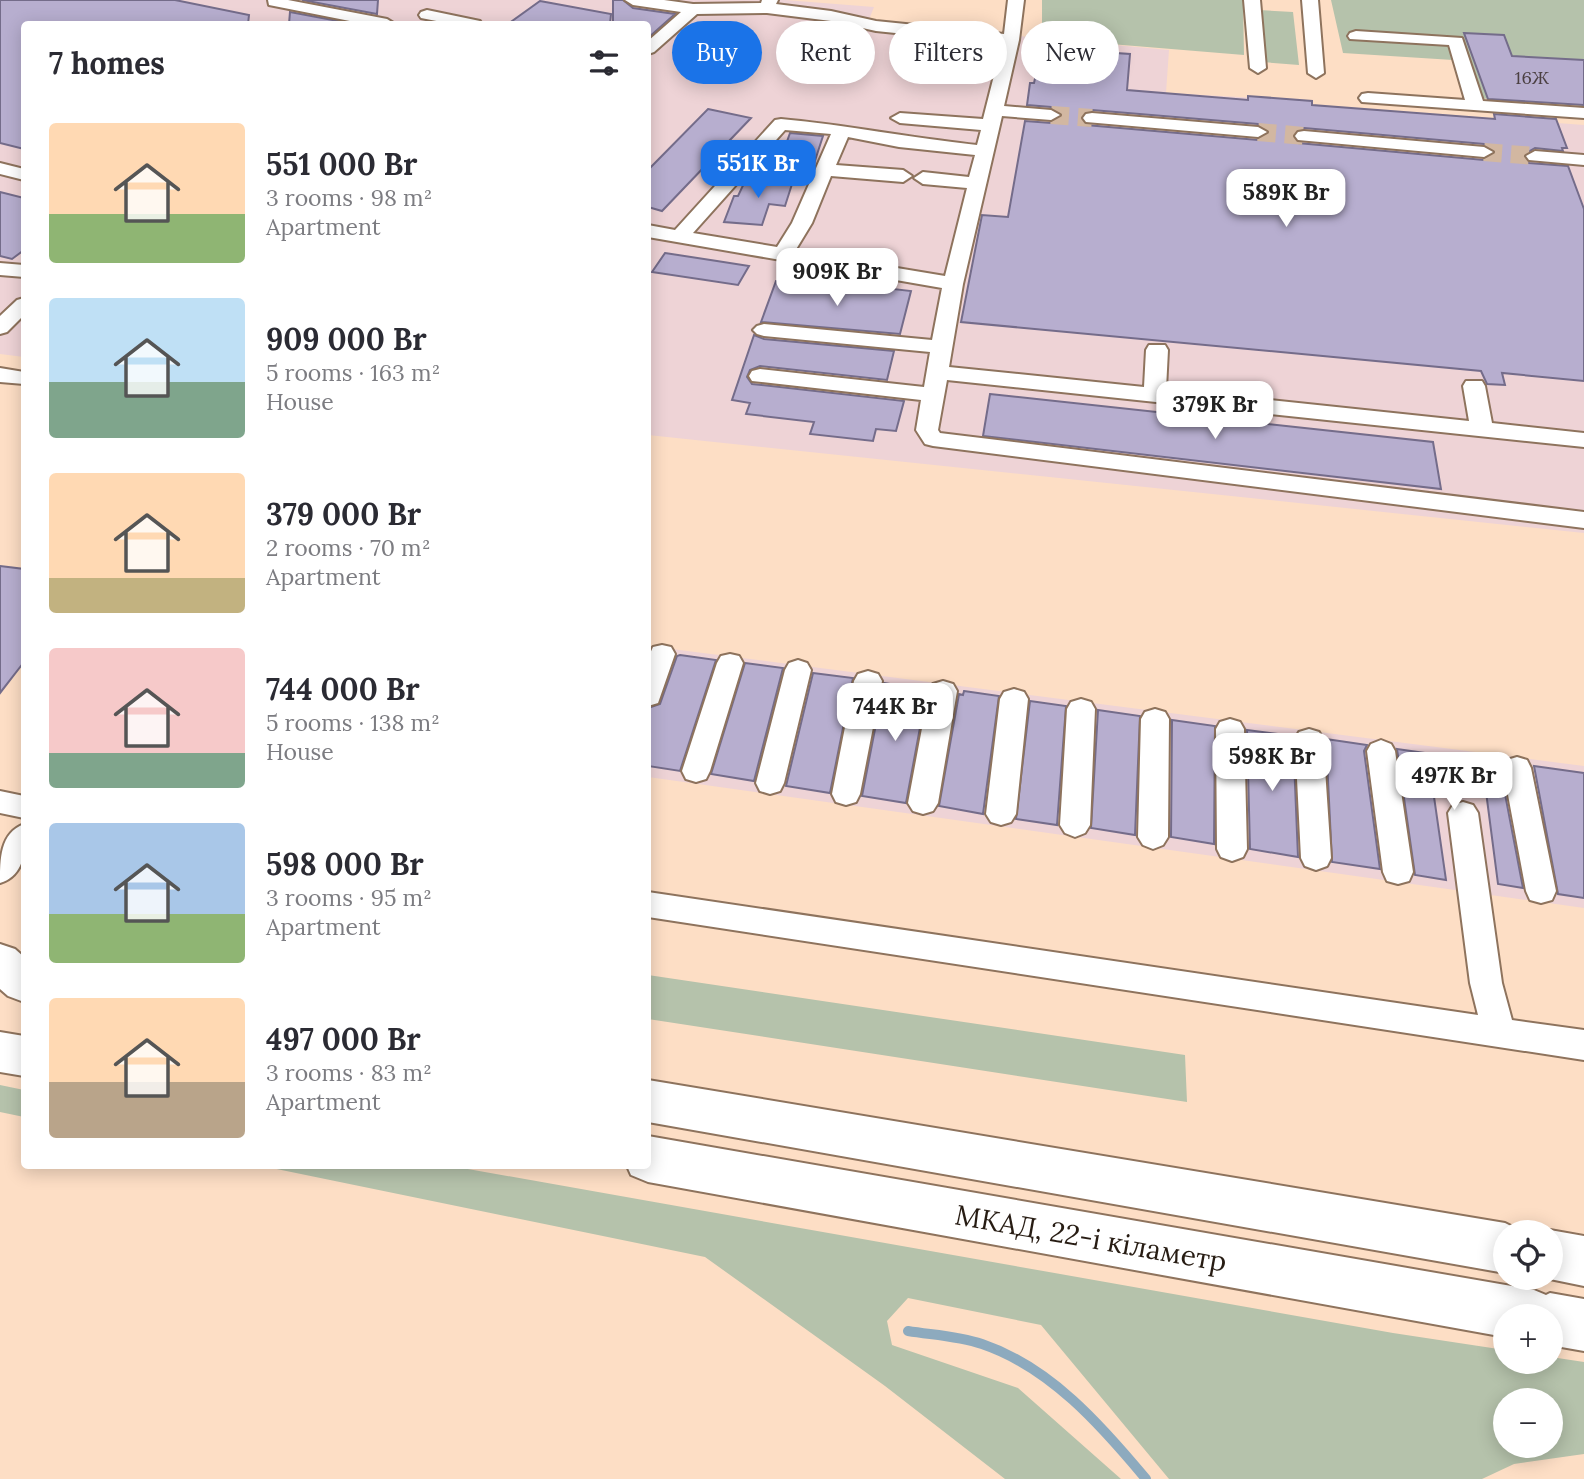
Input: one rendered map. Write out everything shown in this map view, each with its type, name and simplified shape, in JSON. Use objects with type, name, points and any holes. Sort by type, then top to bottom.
[{"type":"highway","points":[[0,962],[21,980]]},
{"type":"highway","points":[[0,992],[21,996]]},
{"type":"highway","points":[[0,1052],[21,1056]]},
{"type":"highway","points":[[0,1065],[21,1062]]},
{"type":"highway","points":[[651,1102],[1493,1246]]},
{"type":"highway","name":"МКАД, 22-і кіламетр","points":[[651,1160],[1493,1309]]},
{"type":"highway","points":[[1563,1257],[1584,1261]]},
{"type":"highway","points":[[1563,1321],[1584,1325]]},
{"type":"street","points":[[420,20],[450,0]]},
{"type":"street","points":[[633,0],[694,9],[712,5],[769,4],[876,26],[1011,40]]},
{"type":"street","points":[[1016,0],[1011,40],[953,284],[927,430],[933,439],[1584,520]]},
{"type":"street","points":[[1252,0],[1258,68]]},
{"type":"street","points":[[1288,0],[1310,1],[1317,72]]},
{"type":"street","points":[[272,1],[372,21]]},
{"type":"street","points":[[651,46],[694,9]]},
{"type":"street","points":[[1356,36],[1456,41],[1476,106]]},
{"type":"street","points":[[1368,98],[1584,113]]},
{"type":"street","points":[[900,118],[1051,115]]},
{"type":"street","points":[[1092,118],[1258,132]]},
{"type":"street","points":[[679,237],[781,124],[842,130],[899,142],[983,151]]},
{"type":"street","points":[[782,255],[802,223],[842,130]]},
{"type":"street","points":[[1304,136],[1484,152]]},
{"type":"street","points":[[1535,156],[1584,160]]},
{"type":"street","points":[[0,168],[21,174]]},
{"type":"street","points":[[825,170],[903,176]]},
{"type":"street","points":[[923,178],[976,183]]},
{"type":"street","points":[[651,232],[953,284]]},
{"type":"street","points":[[0,269],[21,271]]},
{"type":"street","points":[[0,328],[21,307]]},
{"type":"street","points":[[764,330],[942,347]]},
{"type":"street","points":[[1155,395],[1157,350]]},
{"type":"street","points":[[937,372],[1584,440]]},
{"type":"street","points":[[0,375],[21,378]]},
{"type":"street","points":[[760,376],[933,396]]},
{"type":"street","points":[[1474,386],[1482,429]]},
{"type":"street","points":[[651,688],[663,654]]},
{"type":"street","points":[[696,771],[730,663]]},
{"type":"street","points":[[770,783],[798,670]]},
{"type":"street","points":[[846,794],[868,681]]},
{"type":"street","points":[[923,803],[943,691]]},
{"type":"street","points":[[1000,814],[1014,699]]},
{"type":"street","points":[[1075,825],[1081,709]]},
{"type":"street","points":[[1153,837],[1155,719]]},
{"type":"street","points":[[1230,729],[1232,849]]},
{"type":"street","points":[[1309,739],[1316,858]]},
{"type":"street","points":[[1381,751],[1398,872]]},
{"type":"street","points":[[1517,768],[1541,891]]},
{"type":"street","points":[[0,802],[21,806]]},
{"type":"street","points":[[1463,813],[1486,983],[1499,1032]]},
{"type":"street","points":[[0,871],[21,840]]},
{"type":"street","points":[[651,905],[1584,1045]]},
{"type":"shaded area","points":[[0,0],[785,0],[874,7],[868,21],[776,21],[776,84],[875,84],[875,23],[889,24],[889,84],[1007,84],[1007,35],[1021,36],[1021,84],[1119,84],[1119,45],[1169,50],[1166,93],[1312,101],[1312,105],[1584,125],[1584,533],[651,435],[651,21],[21,21],[21,357],[0,354]]},
{"type":"shaded area","points":[[651,646],[1584,766],[1584,908],[651,777]]},
{"type":"green space","points":[[1042,0],[1243,0],[1244,55],[1119,45],[1119,21],[1042,21]]},
{"type":"green space","points":[[1331,0],[1584,0],[1584,106],[1464,97],[1453,60],[1343,53]]},
{"type":"green space","points":[[1259,10],[1293,12],[1299,65],[1262,62]]},
{"type":"green space","points":[[651,975],[1185,1055],[1187,1102],[651,1019]]},
{"type":"green space","points":[[0,1085],[21,1089],[21,1116],[0,1112]]},
{"type":"green space","points":[[277,1169],[468,1169],[1393,1333],[1493,1348],[1493,1374],[1563,1374],[1563,1359],[1584,1362],[1584,1454],[1563,1457],[1563,1388],[1493,1388],[1493,1458],[1556,1458],[1514,1464],[1482,1479],[1169,1479],[1041,1325],[908,1298],[887,1321],[892,1345],[1018,1388],[1121,1479],[1005,1479],[885,1386],[705,1257]]},
{"type":"building","points":[[0,0],[175,0],[249,15],[248,21],[21,21],[21,148],[0,143]]},
{"type":"building","points":[[302,0],[378,0],[377,14]]},
{"type":"building","points":[[613,0],[623,0],[633,8],[675,14],[651,35],[651,21],[613,21]]},
{"type":"building","points":[[540,1],[611,14],[610,21],[512,21]]},
{"type":"building","points":[[290,12],[338,21],[289,21]]},
{"type":"building","points":[[1464,33],[1504,35],[1512,56],[1584,60],[1584,105],[1488,99]]},
{"type":"building","points":[[1119,53],[1130,54],[1127,90],[1248,100],[1248,96],[1312,101],[1312,105],[1495,119],[1494,114],[1556,119],[1567,148],[1562,148],[1563,151],[1535,148],[1523,155],[1529,163],[1568,166],[1584,209],[1584,381],[1502,373],[1505,385],[1487,384],[1481,371],[961,322],[982,215],[1008,217],[1025,121],[1051,123],[1062,116],[1051,107],[1027,105],[1030,84],[1119,84]],"holes":[[[1092,110],[1258,124],[1269,133],[1258,140],[1086,125],[1081,116]],[[1304,128],[1484,144],[1495,153],[1484,160],[1298,143],[1293,134]]]},
{"type":"building","points":[[708,109],[751,118],[662,211],[651,208],[651,167]]},
{"type":"building","points":[[790,133],[823,136],[811,173],[800,172],[797,180],[774,178]]},
{"type":"building","points":[[747,177],[793,181],[785,206],[769,204],[762,225],[724,222],[734,196],[738,196]]},
{"type":"building","points":[[0,192],[21,197],[21,252],[12,259],[0,256]]},
{"type":"building","points":[[665,253],[749,266],[738,285],[652,272]]},
{"type":"building","points":[[776,281],[884,292],[885,288],[911,291],[900,334],[761,322]]},
{"type":"building","points":[[754,335],[764,339],[894,351],[887,380],[760,366],[750,370],[747,377],[752,384],[904,401],[896,431],[876,429],[873,441],[810,434],[814,422],[746,414],[750,403],[732,400]]},
{"type":"building","points":[[990,394],[1433,442],[1441,489],[983,436]]},
{"type":"building","points":[[0,566],[21,569],[21,666],[0,693]]},
{"type":"building","points":[[677,656],[716,660],[680,771],[651,766],[651,707],[660,704]]},
{"type":"building","points":[[745,663],[783,668],[754,781],[711,774]]},
{"type":"building","points":[[813,673],[853,678],[830,793],[786,786]]},
{"type":"building","points":[[884,683],[927,690],[906,803],[862,796]]},
{"type":"building","points":[[964,691],[999,696],[983,814],[939,806],[959,694],[963,695]]},
{"type":"building","points":[[1030,701],[1066,706],[1057,825],[1016,819]]},
{"type":"building","points":[[1098,710],[1140,716],[1135,835],[1091,828]]},
{"type":"building","points":[[1172,720],[1215,726],[1214,844],[1171,837]]},
{"type":"building","points":[[1247,730],[1293,736],[1298,857],[1250,849]]},
{"type":"building","points":[[1326,739],[1367,745],[1364,751],[1380,869],[1332,862]]},
{"type":"building","points":[[1397,749],[1502,764],[1500,768],[1523,888],[1498,884],[1485,784],[1431,776],[1446,880],[1415,875]]},
{"type":"building","points":[[1534,766],[1584,773],[1584,898],[1558,894]]},
{"type":"waterway","points":[[908,1331],[973,1341],[1007,1354],[1030,1367],[1073,1400],[1111,1438],[1146,1479]]},
{"type":"tunnel","points":[[1051,115],[1092,118]]},
{"type":"tunnel","points":[[1258,132],[1304,136]]},
{"type":"tunnel","points":[[1484,152],[1535,156]]}]
